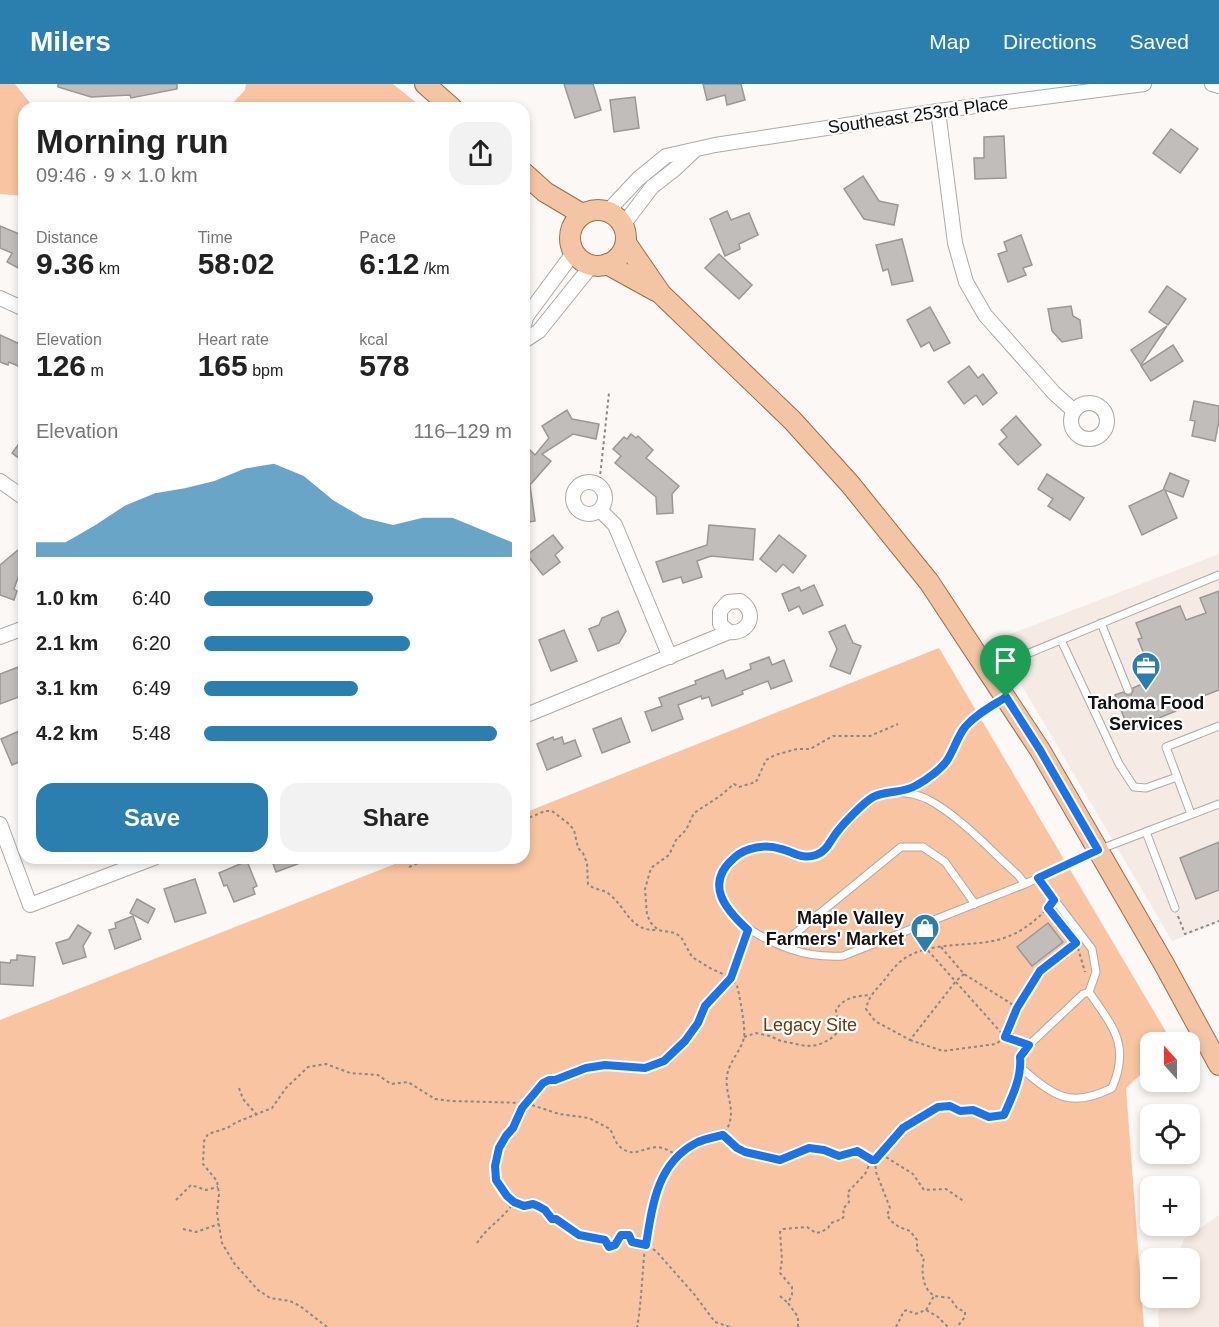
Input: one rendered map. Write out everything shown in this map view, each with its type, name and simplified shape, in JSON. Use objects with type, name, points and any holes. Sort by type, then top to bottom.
[{"type":"main road","points":[[425,84],[445,102]]},
{"type":"main road","points":[[530,178],[545,192],[582,214]]},
{"type":"main road","points":[[545,192],[570,232]]},
{"type":"main road","points":[[660,294],[600,265],[579,259],[571,247],[572,225],[582,214],[596,210],[616,216],[624,234],[660,294],[792,420],[850,484],[929,582],[1040,750],[1219,1065]]},
{"type":"main road","points":[[600,265],[619,256],[624,234]]},
{"type":"street","name":"Southeast 253rd Place","points":[[608,212],[638,179],[666,156],[693,152],[715,145],[938,111],[1110,86],[1144,84]]},
{"type":"street","points":[[1212,84],[1219,86]]},
{"type":"street","points":[[938,111],[955,243],[966,282],[985,315],[1054,393],[1074,411]]},
{"type":"street","name":"Southeast 253rd Place","points":[[624,234],[652,187],[675,170],[693,152]]},
{"type":"street","points":[[530,312],[574,252]]},
{"type":"street","points":[[530,337],[539,331],[600,265]]},
{"type":"street","points":[[0,298],[18,306]]},
{"type":"street","points":[[0,482],[18,494]]},
{"type":"street","points":[[590,482],[599,486],[605,499],[600,510],[589,514],[578,509],[573,497],[575,491],[584,483],[590,482]]},
{"type":"street","points":[[600,510],[615,525],[670,657]]},
{"type":"street","points":[[0,637],[18,630]]},
{"type":"street","points":[[530,714],[729,632]]},
{"type":"street","points":[[0,824],[30,905],[138,864]]},
{"type":"lane","points":[[988,669],[1219,575]]},
{"type":"lane","points":[[1101,623],[1128,690]]},
{"type":"lane","points":[[1061,639],[1119,764],[1134,787],[1146,788],[1177,777]]},
{"type":"lane","points":[[1191,814],[1166,747],[1219,726]]},
{"type":"lane","points":[[1025,884],[1018,875],[955,819],[927,799],[902,792],[873,797],[836,832],[827,848],[818,855],[803,858],[766,846],[746,851],[733,858],[718,879],[719,892],[730,912],[748,930],[789,949],[823,957],[843,956],[1025,884],[1098,850],[1219,804]]},
{"type":"lane","points":[[1146,832],[1175,908]]},
{"type":"lane","points":[[781,945],[901,847],[923,847],[945,862],[975,904]]},
{"type":"lane","points":[[1038,878],[1092,949],[1096,972],[1089,992]]},
{"type":"lane","points":[[1089,992],[1117,1034],[1120,1051],[1119,1072],[1112,1088],[1098,1095],[1076,1099],[1062,1097],[1042,1086],[1021,1068],[1020,1057],[1029,1045],[1083,994],[1089,992]]},
{"type":"path","points":[[599,486],[609,393]]},
{"type":"path","points":[[902,792],[917,785],[947,762],[964,728],[1006,697]]},
{"type":"path","points":[[658,930],[646,915],[645,889],[649,872],[669,855],[676,840],[686,830],[694,813],[734,784],[740,787],[756,782],[766,760],[775,755],[810,749],[833,736],[870,736],[898,724]]},
{"type":"path","points":[[530,817],[544,811],[552,811],[569,824],[574,830],[578,848],[587,863],[588,884],[591,888],[609,894],[636,924],[649,930],[675,933],[681,937],[692,957],[731,978],[736,985],[744,1038],[730,1064],[727,1076],[731,1112],[729,1124],[723,1135],[696,1143],[679,1156],[661,1178],[653,1200],[637,1327]]},
{"type":"path","points":[[409,867],[416,864]]},
{"type":"path","points":[[1054,900],[1029,926],[1018,933],[994,940],[928,950],[900,962],[872,995],[867,1002],[866,1009],[875,1021],[910,1040],[943,1051],[996,1044],[1005,1037],[1017,1008],[1040,971],[1076,943],[1082,958],[1089,992]]},
{"type":"path","points":[[1175,908],[1185,934],[1219,921]]},
{"type":"path","points":[[730,1327],[715,1322],[656,1251],[646,1245],[632,1242],[629,1235],[621,1235],[615,1245],[609,1247],[605,1240],[579,1235],[556,1219],[552,1219],[545,1210],[538,1206],[533,1204],[524,1206],[514,1202],[496,1180],[496,1161],[499,1148],[506,1136],[513,1128],[526,1103],[543,1083],[586,1068],[605,1065],[645,1068],[664,1061],[685,1041],[698,1023],[705,1006],[731,978],[748,930]]},
{"type":"path","points":[[910,930],[1005,1037],[1029,1045]]},
{"type":"path","points":[[941,947],[964,974],[1017,1008]]},
{"type":"path","points":[[910,1040],[964,974]]},
{"type":"path","points":[[744,1038],[756,1033],[806,1046],[818,1045],[837,1033],[835,1012],[842,1002],[872,995]]},
{"type":"path","points":[[325,1326],[300,1306],[290,1301],[270,1298],[258,1290],[234,1263],[222,1243],[217,1181],[203,1164],[204,1141],[208,1134],[272,1108],[286,1088],[308,1067],[326,1064],[350,1073],[378,1075],[391,1084],[408,1082],[435,1099],[526,1103],[559,1114],[589,1118],[610,1129],[616,1144],[628,1152],[640,1153],[652,1147],[670,1150],[679,1156]]},
{"type":"path","points":[[788,1303],[793,1290],[780,1273],[782,1246],[780,1232],[783,1229],[807,1227],[816,1233],[821,1232],[832,1222],[842,1219],[843,1209],[849,1202],[848,1192],[865,1174],[873,1160],[903,1128],[938,1107],[950,1106],[960,1111],[973,1110],[989,1117],[1004,1115],[1021,1068]]},
{"type":"path","points":[[239,1088],[243,1099],[257,1115]]},
{"type":"path","points":[[723,1135],[745,1152],[780,1160],[809,1148],[824,1150],[839,1156],[857,1151],[873,1160],[890,1208],[887,1215],[899,1227],[910,1231],[917,1240],[917,1250],[924,1258],[924,1283],[934,1296],[950,1298],[957,1308],[965,1312],[965,1317],[957,1327]]},
{"type":"path","points":[[881,1154],[913,1174],[924,1190],[946,1189],[965,1202]]},
{"type":"path","points":[[176,1200],[191,1185],[206,1190],[218,1187]]},
{"type":"path","points":[[477,1243],[514,1202]]},
{"type":"path","points":[[183,1229],[196,1232],[219,1224]]},
{"type":"path","points":[[780,1296],[798,1317],[798,1327]]},
{"type":"path","points":[[896,1327],[904,1311],[908,1310],[915,1314],[926,1310],[934,1296]]},
{"type":"path","points":[[926,1310],[948,1327]]},
{"type":"shaded area","points":[[1219,554],[1219,923],[1172,941],[995,640]]},
{"type":"shaded area","points":[[1219,1215],[1219,1327],[1159,1327],[1158,1314],[1160,1308],[1200,1308],[1200,1248],[1181,1248],[1184,1239],[1188,1236],[1200,1236],[1200,1228]]},
{"type":"green space","points":[[0,84],[15,84],[29,102],[18,102],[18,196],[0,194]]},
{"type":"green space","points":[[246,84],[393,84],[416,102],[234,102],[245,90]]},
{"type":"green space","name":"Legacy Site","points":[[939,648],[1166,1032],[1140,1032],[1140,1075],[1126,1088],[1140,1274],[1140,1308],[1143,1308],[1144,1327],[0,1327],[0,1020],[395,864],[530,864],[530,811]]},
{"type":"building","points":[[58,84],[177,84],[177,89],[131,98],[130,95],[91,97],[58,87]]},
{"type":"building","points":[[564,84],[593,84],[601,110],[575,118]]},
{"type":"building","points":[[703,84],[741,84],[745,100],[727,105],[725,95],[707,100]]},
{"type":"building","points":[[635,97],[639,128],[614,132],[610,100]]},
{"type":"building","points":[[1171,129],[1198,149],[1180,173],[1153,153]]},
{"type":"building","points":[[1004,136],[1006,178],[975,179],[974,158],[984,158],[984,137]]},
{"type":"building","points":[[863,176],[879,201],[898,205],[894,225],[864,219],[844,189]]},
{"type":"building","points":[[727,211],[731,220],[749,213],[758,235],[739,244],[740,249],[725,256],[710,219]]},
{"type":"building","points":[[0,226],[18,234],[18,268],[7,262],[12,253],[0,248]]},
{"type":"building","points":[[1021,235],[1032,265],[1023,268],[1026,275],[1008,282],[998,254],[1007,251],[1004,242]]},
{"type":"building","points":[[902,239],[913,281],[892,285],[888,269],[883,271],[876,245]]},
{"type":"building","points":[[719,254],[752,285],[739,299],[705,268]]},
{"type":"building","points":[[1167,286],[1186,299],[1168,325],[1149,312]]},
{"type":"building","points":[[1071,306],[1073,316],[1080,320],[1082,338],[1062,342],[1052,331],[1048,309]]},
{"type":"building","points":[[930,307],[950,343],[934,351],[929,342],[921,347],[907,320]]},
{"type":"building","points":[[1167,326],[1141,365],[1131,350]]},
{"type":"building","points":[[0,335],[18,343],[18,366],[9,362],[8,365],[0,362]]},
{"type":"building","points":[[1173,345],[1183,361],[1151,381],[1141,366]]},
{"type":"building","points":[[969,366],[978,378],[983,374],[997,393],[983,405],[976,395],[964,404],[948,382]]},
{"type":"building","points":[[1194,401],[1219,406],[1215,441],[1192,436],[1195,421],[1190,420]]},
{"type":"building","points":[[567,410],[572,419],[599,424],[596,439],[573,434],[542,454],[551,461],[530,485],[530,450],[535,455],[549,438],[542,426]]},
{"type":"building","points":[[1016,416],[1041,445],[1018,465],[999,444],[1007,437],[1001,430]]},
{"type":"building","points":[[631,434],[636,438],[638,436],[653,450],[646,458],[679,486],[672,494],[673,513],[657,514],[656,497],[615,463],[621,456],[613,449],[624,437],[627,439]]},
{"type":"building","points":[[18,445],[18,458],[12,453]]},
{"type":"building","points":[[1170,473],[1189,481],[1183,497],[1165,490],[1177,518],[1142,535],[1129,506],[1163,490]]},
{"type":"building","points":[[1047,474],[1084,498],[1070,520],[1048,506],[1053,499],[1038,489]]},
{"type":"building","points":[[530,485],[535,521],[530,522]]},
{"type":"building","points":[[709,525],[755,529],[753,560],[711,556],[697,561],[702,577],[683,583],[681,577],[663,582],[656,562],[707,545]]},
{"type":"building","points":[[553,535],[563,548],[555,555],[560,562],[543,575],[530,559],[530,553]]},
{"type":"building","points":[[779,535],[806,556],[793,573],[783,564],[776,572],[760,559]]},
{"type":"building","points":[[18,550],[18,578],[14,589],[17,591],[14,600],[0,595],[0,565]]},
{"type":"building","points":[[814,585],[823,605],[803,614],[799,606],[789,611],[782,594],[799,587],[801,591]]},
{"type":"building","points":[[1219,591],[1219,690],[1175,707],[1176,711],[1129,730],[1115,695],[1123,692],[1131,695],[1133,688],[1142,684],[1139,677],[1151,672],[1138,639],[1142,638],[1136,623],[1180,606],[1186,620],[1206,613],[1200,598]]},
{"type":"building","points":[[618,611],[626,631],[619,643],[598,651],[589,629],[599,625],[602,618]]},
{"type":"building","points":[[845,625],[853,643],[861,646],[850,674],[830,666],[837,649],[829,632]]},
{"type":"building","points":[[564,630],[577,661],[551,671],[539,640]]},
{"type":"building","points":[[769,657],[772,665],[784,660],[792,681],[771,689],[768,681],[712,706],[709,697],[702,699],[701,696],[678,705],[683,719],[652,731],[645,712],[662,706],[659,698],[696,684],[695,681],[723,670],[726,679],[751,669],[750,664]]},
{"type":"building","points":[[18,667],[18,697],[0,704],[0,674]]},
{"type":"building","points":[[621,718],[630,742],[602,753],[593,729]]},
{"type":"building","points":[[18,732],[18,762],[12,765],[1,739]]},
{"type":"building","points":[[553,737],[554,740],[562,737],[564,744],[575,740],[581,756],[547,770],[537,744]]},
{"type":"building","points":[[1219,842],[1219,890],[1196,899],[1180,858]]},
{"type":"building","points":[[240,864],[248,864],[257,886],[253,888],[255,894],[234,902],[219,873]]},
{"type":"building","points":[[273,864],[298,864],[276,872]]},
{"type":"building","points":[[195,879],[206,913],[175,922],[164,889]]},
{"type":"building","points":[[137,899],[155,909],[148,923],[130,913]]},
{"type":"building","points":[[133,916],[141,939],[115,949],[109,930],[116,928],[115,923]]},
{"type":"building","points":[[1048,923],[1063,942],[1032,966],[1017,947]]},
{"type":"building","points":[[78,925],[91,933],[83,946],[86,957],[63,964],[56,943],[69,939]]},
{"type":"building","points":[[17,955],[35,957],[33,986],[0,984],[0,962],[10,963],[11,960],[17,960]]},
{"type":"place","name":"Tahoma Food Services","points":[[1146,692]]},
{"type":"place","name":"Maple Valley Farmers' Market","points":[[925,954]]},
{"type":"route","points":[[1006,697],[1040,750],[1098,850],[1038,878],[1054,900],[1048,908],[1076,943],[1040,971],[1017,1008],[1005,1037],[1029,1045],[1020,1057],[1021,1068],[1004,1115],[989,1117],[973,1110],[960,1111],[950,1106],[938,1107],[903,1128],[875,1160],[857,1151],[839,1156],[824,1150],[809,1148],[780,1160],[745,1152],[723,1135],[696,1143],[679,1156],[661,1178],[653,1200],[646,1245],[632,1242],[629,1235],[621,1235],[615,1245],[609,1247],[605,1240],[579,1235],[556,1219],[552,1219],[545,1210],[538,1206],[533,1204],[524,1206],[507,1196],[496,1180],[495,1166],[499,1148],[513,1128],[522,1108],[543,1083],[586,1068],[605,1065],[645,1068],[664,1061],[685,1041],[698,1023],[705,1006],[731,978],[748,930],[724,904],[719,892],[718,879],[733,858],[746,851],[766,846],[803,858],[818,855],[827,848],[836,832],[873,797],[902,792],[917,785],[947,762],[964,728],[974,718],[1006,697]]}]
